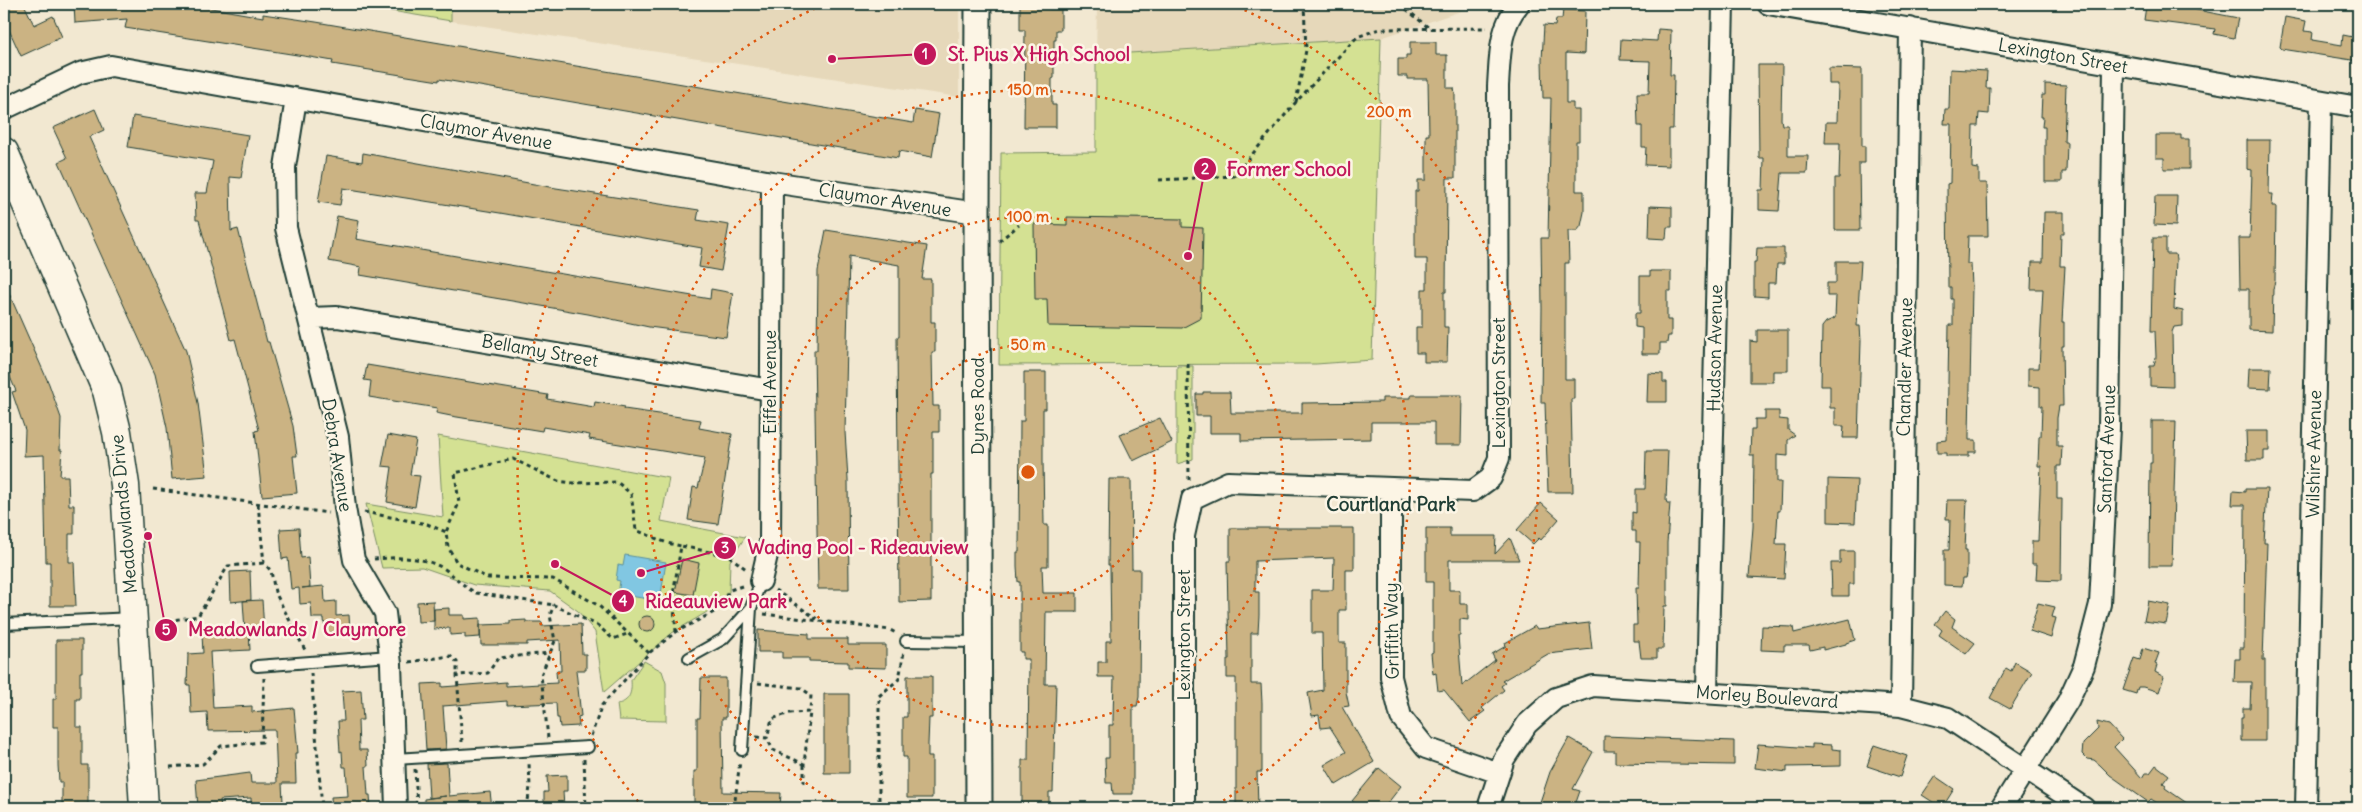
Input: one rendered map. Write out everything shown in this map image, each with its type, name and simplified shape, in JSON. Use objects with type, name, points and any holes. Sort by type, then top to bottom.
[{"type":"main road","name":"Meadowlands Drive","points":[[4,152],[107,391],[117,432],[125,485],[144,808]]},
{"type":"street","name":"Dynes Road","points":[[978,4],[979,808]]},
{"type":"street","name":"Lexington Street","points":[[1184,808],[1184,536],[1192,499],[1228,482],[1473,491],[1491,478],[1499,458],[1498,86],[1502,39],[1509,18],[1519,4]]},
{"type":"street","name":"Hudson Avenue","points":[[1708,692],[1723,4]]},
{"type":"street","name":"Lexington Street","points":[[1768,4],[2358,107]]},
{"type":"street","name":"Chandler Avenue","points":[[1901,706],[1910,28]]},
{"type":"street","name":"Sanford Avenue","points":[[2001,808],[2068,701],[2084,666],[2100,604],[2109,428],[2114,65]]},
{"type":"street","name":"Claymor Avenue","points":[[4,109],[80,73],[112,66],[772,182],[977,213]]},
{"type":"street","name":"Debra Avenue","points":[[296,99],[285,167],[286,228],[338,437],[345,511],[354,560],[385,612],[391,660],[396,808]]},
{"type":"street","name":"Wilshire Avenue","points":[[2306,808],[2321,101]]},
{"type":"street","name":"Eiffel Avenue","points":[[761,581],[770,542],[772,182]]},
{"type":"street","name":"Bellamy Street","points":[[309,318],[337,317],[770,390]]},
{"type":"street","name":"Griffith Way","points":[[1391,488],[1391,677],[1401,717],[1426,748],[1499,773]]},
{"type":"street","name":"Morley Boulevard","points":[[1488,808],[1504,759],[1526,724],[1556,698],[1594,686],[1901,706],[1948,718],[2084,808]]},
{"type":"lane","points":[[742,750],[751,608],[761,581]]},
{"type":"lane","points":[[689,658],[723,639],[751,608]]},
{"type":"lane","points":[[4,624],[134,618]]},
{"type":"lane","points":[[906,641],[979,642]]},
{"type":"lane","points":[[261,665],[391,660]]},
{"type":"lane","points":[[395,759],[550,751],[588,747]]},
{"type":"path","points":[[1296,102],[1306,50],[1304,4]]},
{"type":"path","points":[[1400,4],[1430,29]]},
{"type":"path","points":[[1159,180],[1234,176],[1296,102],[1357,37],[1379,29],[1505,28]]},
{"type":"path","points":[[999,241],[1019,226]]},
{"type":"path","points":[[1188,364],[1188,477],[1192,499]]},
{"type":"path","points":[[649,653],[600,606],[553,579],[488,578],[457,563],[448,547],[446,532],[459,503],[455,473],[512,459],[558,481],[573,483],[617,482],[631,494],[636,530],[667,543],[729,556],[761,581],[819,620]]},
{"type":"path","points":[[153,489],[345,511],[428,524],[446,532]]},
{"type":"path","points":[[676,632],[673,595],[681,546]]},
{"type":"path","points":[[374,558],[398,557],[434,563],[446,570],[465,588],[476,593],[554,605],[597,625],[613,639],[630,633]]},
{"type":"path","points":[[160,622],[198,616],[228,566],[264,563]]},
{"type":"path","points":[[586,808],[584,759],[602,705],[649,653],[676,632],[714,612],[730,590],[761,581]]},
{"type":"path","points":[[550,751],[541,675],[555,641],[550,615],[554,605]]},
{"type":"path","points":[[751,608],[766,615],[890,630],[906,641],[899,679],[879,696],[879,808]]},
{"type":"path","points":[[457,675],[488,673],[498,658],[550,653]]},
{"type":"path","points":[[391,660],[450,656],[457,662],[462,756]]},
{"type":"path","points":[[170,767],[203,764],[221,746],[262,742],[261,665]]},
{"type":"path","points":[[746,681],[801,688],[810,695],[804,783]]},
{"type":"path","points":[[804,764],[773,750],[767,738],[772,719],[790,713],[810,712]]},
{"type":"path","points":[[742,736],[767,738]]},
{"type":"path","points":[[734,808],[742,750]]},
{"type":"path","points":[[527,808],[530,787],[528,752]]},
{"type":"shaded area","points":[[451,4],[959,4],[959,97],[451,21]]},
{"type":"shaded area","points":[[1097,4],[1482,4],[1381,38],[1096,55]]},
{"type":"green space","points":[[350,4],[451,4],[451,21]]},
{"type":"green space","points":[[1381,38],[1372,360],[1316,364],[999,365],[1001,153],[1096,152],[1096,55]]},
{"type":"green space","points":[[1177,366],[1193,366],[1193,459],[1177,464]]},
{"type":"green space","points":[[438,436],[669,478],[661,521],[745,537],[730,561],[729,592],[712,609],[672,633],[604,692],[595,632],[578,611],[550,591],[474,585],[422,567],[382,568],[366,504],[443,517]]},
{"type":"green space","points":[[644,661],[662,671],[666,683],[666,721],[619,720],[617,704],[625,701],[629,696],[631,680]]},
{"type":"water","points":[[625,555],[666,562],[660,601],[618,594],[620,581],[616,580],[618,565],[623,566]]},
{"type":"building","points":[[4,4],[24,4],[34,25],[53,16],[62,37],[21,56],[4,19]]},
{"type":"building","points":[[74,4],[188,4],[263,17],[263,14],[316,22],[913,123],[915,110],[939,114],[932,157],[899,151],[898,158],[439,79],[439,81],[332,64],[333,61],[310,57],[125,28],[127,19],[75,23]]},
{"type":"building","points":[[1020,4],[1048,4],[1049,9],[1061,9],[1061,30],[1056,30],[1056,40],[1054,40],[1054,78],[1052,79],[1052,105],[1056,105],[1056,127],[1024,127],[1025,30],[1020,30]]},
{"type":"building","points":[[2162,4],[2182,4],[2182,7],[2238,18],[2234,38],[2214,34],[2215,29],[2144,20],[2146,6],[2161,9]]},
{"type":"building","points":[[1563,10],[1585,11],[1584,54],[1566,53],[1566,103],[1573,103],[1573,110],[1579,110],[1579,141],[1576,141],[1576,191],[1584,191],[1584,212],[1581,226],[1577,231],[1568,231],[1569,263],[1565,263],[1565,379],[1574,379],[1574,399],[1571,399],[1573,492],[1548,492],[1545,403],[1541,403],[1541,238],[1548,238],[1551,98],[1543,98],[1542,60],[1544,25],[1555,26],[1556,19],[1562,19]]},
{"type":"building","points":[[2285,17],[2306,21],[2304,31],[2313,32],[2312,40],[2342,45],[2343,35],[2358,38],[2358,61],[2282,49],[2280,47]]},
{"type":"building","points":[[1658,29],[1671,30],[1670,75],[1674,75],[1673,129],[1669,129],[1669,166],[1645,165],[1646,147],[1642,147],[1642,126],[1638,126],[1637,93],[1649,93],[1650,61],[1620,60],[1621,39],[1657,41]]},
{"type":"building","points":[[1410,42],[1436,42],[1436,55],[1447,55],[1447,88],[1454,88],[1455,95],[1455,178],[1447,178],[1444,327],[1448,327],[1447,362],[1424,362],[1424,353],[1416,353],[1416,327],[1422,327],[1422,289],[1427,289],[1427,259],[1415,259],[1415,191],[1418,191],[1418,180],[1426,180],[1426,135],[1429,135],[1428,79],[1407,79],[1407,76],[1398,76],[1398,59],[1406,59],[1406,55],[1410,55]]},
{"type":"building","points":[[1758,65],[1782,65],[1781,119],[1782,125],[1788,125],[1788,156],[1808,156],[1807,173],[1782,173],[1779,211],[1759,210],[1759,190],[1763,190],[1764,158],[1759,158]]},
{"type":"building","points":[[1829,68],[1862,69],[1862,146],[1865,146],[1865,163],[1859,163],[1860,230],[1835,230],[1835,178],[1839,178],[1840,143],[1825,143],[1826,122],[1837,122],[1838,84],[1829,84]]},
{"type":"building","points":[[1950,69],[1987,71],[1986,88],[1990,88],[1989,114],[1979,113],[1978,126],[1973,126],[1972,168],[1979,169],[1979,183],[1987,183],[1988,236],[1968,236],[1967,264],[1971,264],[1972,287],[1969,440],[1976,440],[1976,452],[1969,452],[1969,456],[1946,456],[1946,453],[1937,453],[1937,441],[1947,440],[1949,325],[1953,325],[1953,299],[1951,299],[1951,287],[1948,287],[1947,184],[1950,183],[1951,124],[1944,124],[1945,109],[1949,109]]},
{"type":"building","points":[[2045,84],[2066,85],[2064,142],[2067,142],[2066,172],[2062,172],[2062,182],[2045,182],[2045,127],[2042,127],[2043,117],[2041,117],[2042,95],[2045,95]]},
{"type":"building","points":[[95,109],[104,130],[89,137],[186,351],[198,403],[207,476],[172,479],[167,428],[155,374],[59,162],[67,158],[53,128]]},
{"type":"building","points":[[133,116],[248,135],[241,178],[230,177],[231,231],[238,229],[267,342],[269,342],[293,426],[297,456],[293,456],[297,493],[262,496],[255,431],[259,430],[235,339],[231,340],[199,220],[196,220],[195,193],[207,193],[213,161],[128,147]]},
{"type":"building","points":[[2156,135],[2181,135],[2181,139],[2189,139],[2189,169],[2164,169],[2164,158],[2156,158]]},
{"type":"building","points":[[2247,140],[2270,140],[2269,194],[2273,194],[2272,206],[2276,206],[2272,331],[2249,330],[2249,289],[2240,289],[2239,238],[2250,238],[2252,170],[2247,169]]},
{"type":"building","points":[[363,153],[556,188],[699,210],[697,220],[729,225],[721,271],[699,267],[702,248],[500,213],[343,188],[340,205],[318,202],[326,156],[362,162]]},
{"type":"building","points":[[2155,196],[2177,196],[2176,226],[2154,225]]},
{"type":"building","points":[[1650,206],[1672,207],[1672,227],[1667,227],[1666,239],[1649,238]]},
{"type":"building","points":[[2044,212],[2064,212],[2064,233],[2061,233],[2060,266],[2065,266],[2062,322],[2064,322],[2064,346],[2062,346],[2063,406],[2059,406],[2057,418],[2057,446],[2062,446],[2061,466],[2057,466],[2057,499],[2062,499],[2061,581],[2036,580],[2037,564],[2032,564],[2032,541],[2038,541],[2041,466],[2038,466],[2042,406],[2040,406],[2040,387],[2028,386],[2028,368],[2039,368],[2043,289],[2031,289],[2032,262],[2043,262]]},
{"type":"building","points":[[337,216],[359,220],[356,239],[710,299],[711,289],[733,293],[726,337],[649,327],[588,314],[360,275],[361,267],[329,261]]},
{"type":"building","points":[[1067,217],[1182,219],[1182,227],[1203,228],[1201,318],[1182,328],[1048,326],[1047,299],[1035,299],[1034,224],[1067,225]]},
{"type":"building","points":[[826,230],[927,246],[922,279],[931,279],[931,322],[935,322],[935,352],[932,352],[933,406],[939,406],[939,432],[933,432],[933,474],[931,474],[931,601],[899,602],[897,337],[899,337],[899,265],[849,256],[845,432],[848,479],[849,589],[818,589],[814,350],[817,350],[818,271]]},
{"type":"building","points":[[2153,238],[2166,238],[2166,254],[2175,254],[2174,309],[2183,311],[2183,326],[2174,327],[2172,332],[2173,387],[2150,386],[2150,366],[2154,366],[2156,357],[2155,331],[2151,331]]},
{"type":"building","points":[[1757,248],[1784,248],[1784,264],[1777,264],[1776,283],[1768,283],[1768,297],[1754,296],[1754,262],[1756,262]]},
{"type":"building","points":[[1836,261],[1861,261],[1857,326],[1860,326],[1861,341],[1858,438],[1843,438],[1844,426],[1835,426],[1835,408],[1830,408],[1830,386],[1821,386],[1822,327],[1826,322],[1835,318],[1836,296],[1827,296],[1827,283],[1836,283]]},
{"type":"building","points":[[1650,271],[1671,271],[1671,291],[1667,291],[1667,320],[1671,320],[1671,336],[1668,336],[1667,343],[1660,343],[1660,354],[1642,354],[1642,328],[1635,327],[1635,313],[1640,313],[1640,276],[1650,276]]},
{"type":"building","points":[[4,282],[49,384],[61,418],[60,450],[62,450],[60,476],[68,476],[69,505],[74,505],[74,534],[69,534],[69,562],[74,562],[76,606],[50,606],[50,562],[46,562],[44,455],[24,456],[25,430],[12,392],[16,391],[4,363]]},
{"type":"building","points":[[1757,330],[1788,330],[1788,371],[1773,371],[1773,382],[1750,382],[1750,341],[1757,342]]},
{"type":"building","points":[[367,365],[548,395],[547,399],[594,407],[595,402],[625,407],[624,409],[701,420],[699,428],[732,434],[718,524],[688,520],[693,487],[698,488],[705,458],[589,439],[590,435],[543,427],[542,431],[451,416],[436,413],[437,408],[369,397],[371,381],[364,380]]},
{"type":"building","points":[[2249,368],[2271,368],[2270,389],[2248,388]]},
{"type":"building","points":[[1024,372],[1046,372],[1046,409],[1043,409],[1043,460],[1044,525],[1048,525],[1048,566],[1042,566],[1043,593],[1077,593],[1077,612],[1046,612],[1045,684],[1056,684],[1053,792],[1049,792],[1049,808],[1022,808],[1022,760],[1028,760],[1029,659],[1023,659],[1023,652],[1020,652],[1020,582],[1018,582],[1017,566],[1017,552],[1019,552],[1020,421],[1024,421]]},
{"type":"building","points":[[1648,373],[1663,374],[1663,382],[1667,382],[1667,402],[1647,402]]},
{"type":"building","points":[[1203,392],[1230,392],[1231,413],[1302,413],[1302,403],[1382,402],[1382,398],[1411,398],[1411,395],[1462,395],[1461,445],[1434,445],[1434,422],[1371,422],[1371,439],[1241,441],[1241,433],[1210,433],[1210,416],[1196,416],[1196,394],[1203,394]]},
{"type":"building","points":[[1765,411],[1779,411],[1779,419],[1788,420],[1788,430],[1795,435],[1788,440],[1788,456],[1777,455],[1777,482],[1781,482],[1776,544],[1786,544],[1784,579],[1749,577],[1753,527],[1754,455],[1750,455],[1751,430],[1755,430],[1755,419],[1765,419]]},
{"type":"building","points":[[1160,418],[1172,442],[1133,461],[1120,435]]},
{"type":"building","points":[[2152,421],[2176,421],[2172,566],[2149,566]]},
{"type":"building","points":[[2246,431],[2269,431],[2269,451],[2264,451],[2264,460],[2247,460]]},
{"type":"building","points":[[388,435],[416,440],[410,475],[420,476],[415,507],[387,502],[392,467],[382,466]]},
{"type":"building","points":[[1646,451],[1668,451],[1666,500],[1667,503],[1670,503],[1667,543],[1667,606],[1664,606],[1663,649],[1657,649],[1657,658],[1641,658],[1639,641],[1633,641],[1633,625],[1637,625],[1636,588],[1639,588],[1640,542],[1636,542],[1636,531],[1632,531],[1632,512],[1636,513],[1636,489],[1645,489]]},
{"type":"building","points":[[1109,479],[1131,479],[1132,569],[1140,569],[1139,697],[1137,706],[1133,706],[1133,794],[1113,794],[1112,783],[1106,783],[1105,758],[1109,758],[1109,725],[1113,725],[1114,677],[1098,677],[1098,662],[1106,662],[1106,641],[1111,641],[1110,565],[1108,565]]},
{"type":"building","points":[[1828,479],[1857,480],[1855,523],[1828,522]]},
{"type":"building","points":[[2245,489],[2267,489],[2264,543],[2267,543],[2263,660],[2265,660],[2265,741],[2241,741],[2241,718],[2243,718],[2243,708],[2250,708],[2251,682],[2234,682],[2235,659],[2240,659],[2240,648],[2244,648],[2245,505],[2232,505],[2233,491],[2245,492]]},
{"type":"building","points":[[1947,500],[1967,500],[1965,550],[1967,550],[1967,573],[1966,578],[1963,578],[1962,586],[1944,585],[1944,550],[1949,550],[1950,519],[1946,519]]},
{"type":"building","points":[[1541,503],[1559,519],[1541,540],[1539,538],[1533,544],[1517,530]]},
{"type":"building","points":[[299,528],[301,558],[308,557],[310,587],[302,588],[324,586],[325,602],[336,601],[336,616],[349,615],[350,631],[325,633],[324,618],[312,618],[311,603],[300,604],[299,588],[291,589],[288,558],[282,559],[280,529]]},
{"type":"building","points":[[1230,528],[1354,528],[1354,570],[1346,570],[1346,610],[1339,610],[1339,643],[1346,643],[1346,692],[1349,706],[1342,707],[1374,762],[1336,785],[1324,765],[1346,752],[1330,727],[1321,728],[1319,715],[1312,716],[1308,693],[1323,690],[1322,633],[1312,633],[1312,590],[1333,590],[1334,558],[1255,561],[1255,592],[1259,592],[1259,615],[1258,633],[1251,633],[1251,684],[1261,684],[1262,772],[1257,772],[1258,808],[1236,808],[1236,678],[1227,678],[1227,659],[1229,659],[1227,561],[1230,561]]},
{"type":"building","points":[[1426,528],[1450,528],[1450,536],[1496,536],[1495,554],[1510,538],[1519,560],[1449,560],[1449,590],[1460,590],[1460,604],[1468,604],[1468,620],[1460,619],[1460,636],[1458,636],[1462,686],[1495,660],[1492,654],[1506,646],[1505,643],[1535,626],[1537,629],[1589,623],[1592,649],[1548,654],[1502,681],[1505,683],[1501,686],[1504,690],[1482,708],[1485,711],[1470,722],[1444,690],[1438,691],[1436,673],[1433,674],[1431,653],[1433,652],[1433,582],[1426,582]]},
{"type":"building","points":[[1840,551],[1854,551],[1854,584],[1849,584],[1849,596],[1832,596],[1831,563],[1840,563]]},
{"type":"building","points":[[682,559],[699,563],[693,595],[675,592]]},
{"type":"building","points":[[250,571],[251,600],[231,602],[230,572]]},
{"type":"building","points":[[262,600],[264,630],[245,631],[243,601]]},
{"type":"building","points":[[433,601],[434,621],[418,622],[417,602]]},
{"type":"building","points":[[2148,601],[2170,605],[2166,624],[2144,621]]},
{"type":"building","points":[[2038,603],[2055,607],[2052,617],[2056,618],[2051,638],[2030,631]]},
{"type":"building","points":[[449,608],[449,615],[464,615],[464,619],[480,618],[480,637],[465,638],[465,634],[450,635],[450,628],[434,629],[434,609]]},
{"type":"building","points":[[1945,611],[1955,619],[1952,627],[1975,643],[1966,654],[1939,635],[1942,630],[1935,624]]},
{"type":"building","points":[[647,616],[653,618],[655,624],[653,630],[647,632],[641,630],[639,624],[641,618]]},
{"type":"building","points":[[1850,619],[1855,640],[1846,644],[1823,650],[1823,647],[1810,650],[1809,645],[1784,645],[1784,651],[1761,650],[1762,626],[1793,627],[1794,633]]},
{"type":"building","points":[[526,620],[526,622],[542,622],[542,626],[581,624],[582,654],[586,654],[586,670],[576,670],[581,716],[578,717],[579,726],[560,727],[556,703],[507,705],[507,701],[443,706],[446,749],[426,750],[422,684],[442,683],[442,687],[506,682],[506,686],[557,683],[556,671],[561,671],[560,640],[527,642],[527,645],[481,645],[480,625],[510,624],[510,621]]},
{"type":"building","points":[[758,630],[809,634],[809,639],[848,639],[848,645],[886,645],[886,668],[848,667],[848,662],[809,661],[809,658],[782,658],[782,652],[758,652]]},
{"type":"building","points":[[249,631],[250,650],[210,652],[213,708],[252,706],[252,712],[294,708],[298,753],[295,753],[296,783],[282,783],[283,802],[251,804],[251,798],[220,800],[221,808],[198,808],[196,780],[250,773],[251,783],[277,783],[275,730],[208,731],[207,712],[191,713],[190,685],[187,685],[188,654],[203,653],[202,634]]},
{"type":"building","points":[[56,640],[82,640],[82,672],[80,672],[80,699],[76,699],[76,727],[82,727],[82,765],[88,765],[88,808],[62,808],[62,782],[59,782],[58,765],[58,727],[53,727],[53,699],[56,699]]},
{"type":"building","points":[[2143,648],[2159,653],[2155,664],[2157,665],[2155,672],[2164,677],[2159,692],[2143,687],[2138,687],[2136,694],[2123,690],[2134,658],[2140,660]]},
{"type":"building","points":[[2015,662],[2032,672],[2010,709],[1990,698],[2006,668],[2011,671]]},
{"type":"building","points":[[907,676],[932,676],[932,718],[929,718],[928,757],[932,757],[932,798],[907,798],[907,757],[903,757],[903,717],[907,717]]},
{"type":"building","points":[[701,678],[726,678],[726,718],[722,718],[723,792],[781,793],[780,808],[694,808],[694,771],[697,771],[697,718],[700,718]]},
{"type":"building","points":[[361,690],[363,720],[358,720],[359,750],[367,750],[368,795],[370,795],[371,808],[332,808],[331,797],[348,796],[346,767],[343,767],[342,751],[340,752],[338,721],[344,721],[342,691]]},
{"type":"building","points":[[824,694],[849,694],[849,773],[824,773]]},
{"type":"building","points":[[2097,722],[2109,725],[2122,739],[2114,747],[2142,778],[2145,773],[2150,773],[2156,765],[2169,775],[2163,783],[2166,785],[2165,788],[2194,808],[2165,808],[2151,799],[2148,802],[2110,775],[2094,760],[2087,759],[2082,754],[2083,744],[2098,729]]},
{"type":"building","points":[[1604,736],[1734,741],[1734,765],[1615,763],[1615,751],[1604,751]]},
{"type":"building","points":[[1569,738],[1593,752],[1573,789],[1580,791],[1574,808],[1541,808],[1543,803],[1540,802],[1550,772]]},
{"type":"building","points":[[1758,744],[1812,748],[1812,744],[1832,745],[1832,749],[1841,750],[1841,766],[1787,767],[1787,772],[1755,768]]},
{"type":"building","points":[[1874,745],[1907,756],[1900,777],[1867,766]]},
{"type":"building","points":[[447,763],[449,796],[490,792],[492,808],[424,808],[424,799],[446,796],[429,798],[427,764]]},
{"type":"building","points":[[1379,768],[1401,786],[1384,808],[1362,808],[1352,801]]},
{"type":"building","points":[[567,775],[567,791],[563,791],[564,808],[544,808],[544,792],[548,792],[547,776]]},
{"type":"building","points":[[1935,776],[1954,789],[1942,808],[1922,795]]},
{"type":"place","name":"St. Pius X High School","points":[[832,59]]},
{"type":"place","name":"Former School","points":[[1188,256]]},
{"type":"place","name":"Meadowlands / Claymore","points":[[148,536]]},
{"type":"place","name":"Rideauview Park","points":[[555,564]]},
{"type":"place","name":"Wading Pool - Rideauview","points":[[641,573]]},
{"type":"district","name":"Courtland Park","points":[[1391,504]]}]
